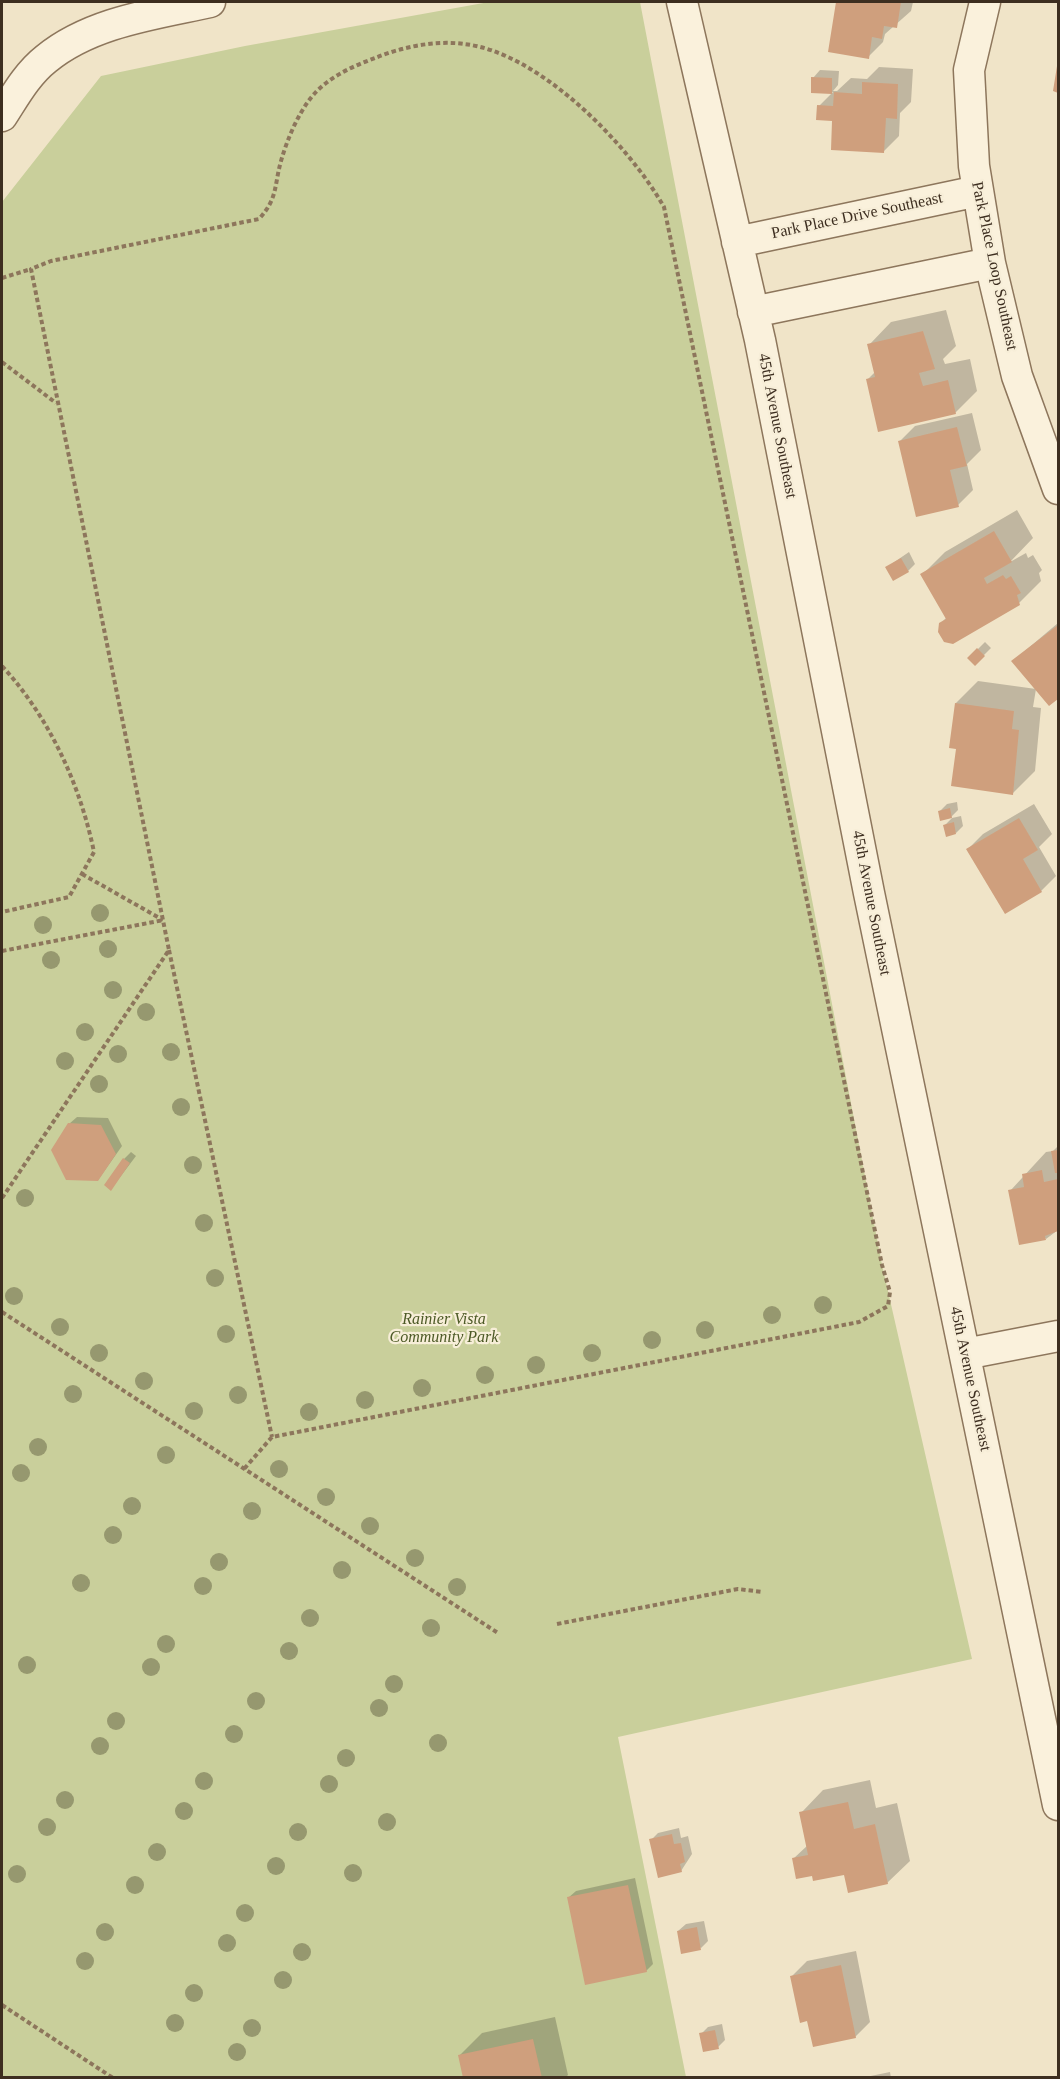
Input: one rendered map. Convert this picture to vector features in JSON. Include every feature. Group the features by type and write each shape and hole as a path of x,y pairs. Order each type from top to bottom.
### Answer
{"street":[{"path":"2,116 25,81 47,58 86,36 124,21 210,2"},
{"name":"45th Avenue Southeast","path":"682,2 753,312 869,893 1059,1805"},
{"name":"Park Place Loop Southeast","path":"985,2 969,70 974,166 990,263 1017,376 1059,489"},
{"name":"Park Place Drive Southeast","path":"737,242 978,191"},
{"path":"753,312 990,263"},
{"path":"965,1354 1059,1336"}],"path":[{"path":"2,278 51,261 259,219 272,205 282,159 295,125 310,98 327,81 354,66 392,51 428,44 465,44 512,58 551,84 616,140 647,177 664,207 675,252 880,1254 891,1292 888,1306 859,1322 272,1437 244,1469"},
{"path":"31,269 169,950 272,1437"},
{"path":"2,362 57,404"},
{"path":"2,666 42,718 84,808 94,852 69,897 2,912"},
{"path":"82,874 164,920"},
{"path":"2,951 164,920"},
{"path":"2,1198 169,950"},
{"path":"2,1312 498,1633"},
{"path":"557,1624 738,1589 763,1592"},
{"path":"2,2005 113,2078"}],"green space":[{"name":"Rainier Vista Community Park","path":"489,2 640,2 882,1265 972,1659 618,1737 686,2077 2,2077 2,202 101,76 245,46"}],"building":[{"path":"836,2 901,2 897,28 884,26 882,39 872,37 869,59 828,52"},
{"path":"1058,66 1058,93 1053,91"},
{"path":"811,77 832,78 832,94 811,93"},
{"path":"862,82 898,84 897,119 886,118 884,153 831,150 832,121 816,120 817,105 833,106 834,92 862,94"},
{"path":"923,331 935,369 919,373 923,386 948,380 956,414 878,432 866,379 875,377 867,344"},
{"path":"957,427 967,466 950,470 959,507 916,517 898,441"},
{"path":"994,531 1012,562 984,578 987,584 1003,575 1006,579 1011,576 1021,593 1017,595 1020,605 953,644 944,642 938,632 939,623 946,619 920,574"},
{"path":"901,558 909,572 893,581 885,567"},
{"path":"1058,625 1058,699 1049,706 1011,661"},
{"path":"977,648 985,656 975,666 967,658"},
{"path":"955,703 1014,711 1012,729 1019,730 1013,795 951,786 956,749 949,748"},
{"path":"950,808 952,818 940,821 938,811"},
{"path":"1019,818 1038,850 1023,859 1042,892 1005,914 966,849"},
{"path":"954,822 956,834 946,837 943,825"},
{"path":"68,1123 101,1125 116,1154 98,1181 66,1180 51,1150"},
{"path":"1058,1150 1058,1173 1055,1173 1051,1151"},
{"path":"123,1158 130,1163 111,1191 104,1185"},
{"path":"1042,1170 1044,1182 1058,1179 1058,1231 1045,1236 1046,1240 1019,1245 1008,1190 1024,1187 1022,1174"},
{"path":"848,1802 854,1829 875,1824 888,1884 848,1893 844,1875 813,1881 812,1876 796,1879 792,1858 808,1855 799,1812"},
{"path":"672,1834 674,1844 681,1843 685,1862 680,1864 682,1872 658,1878 649,1839"},
{"path":"628,1885 647,1972 585,1985 567,1897"},
{"path":"697,1927 701,1950 681,1954 677,1931"},
{"path":"841,1965 856,2038 813,2047 807,2021 800,2023 790,1976"},
{"path":"715,2030 719,2049 703,2052 699,2033"},
{"path":"533,2039 542,2078 463,2078 458,2055"}]}
